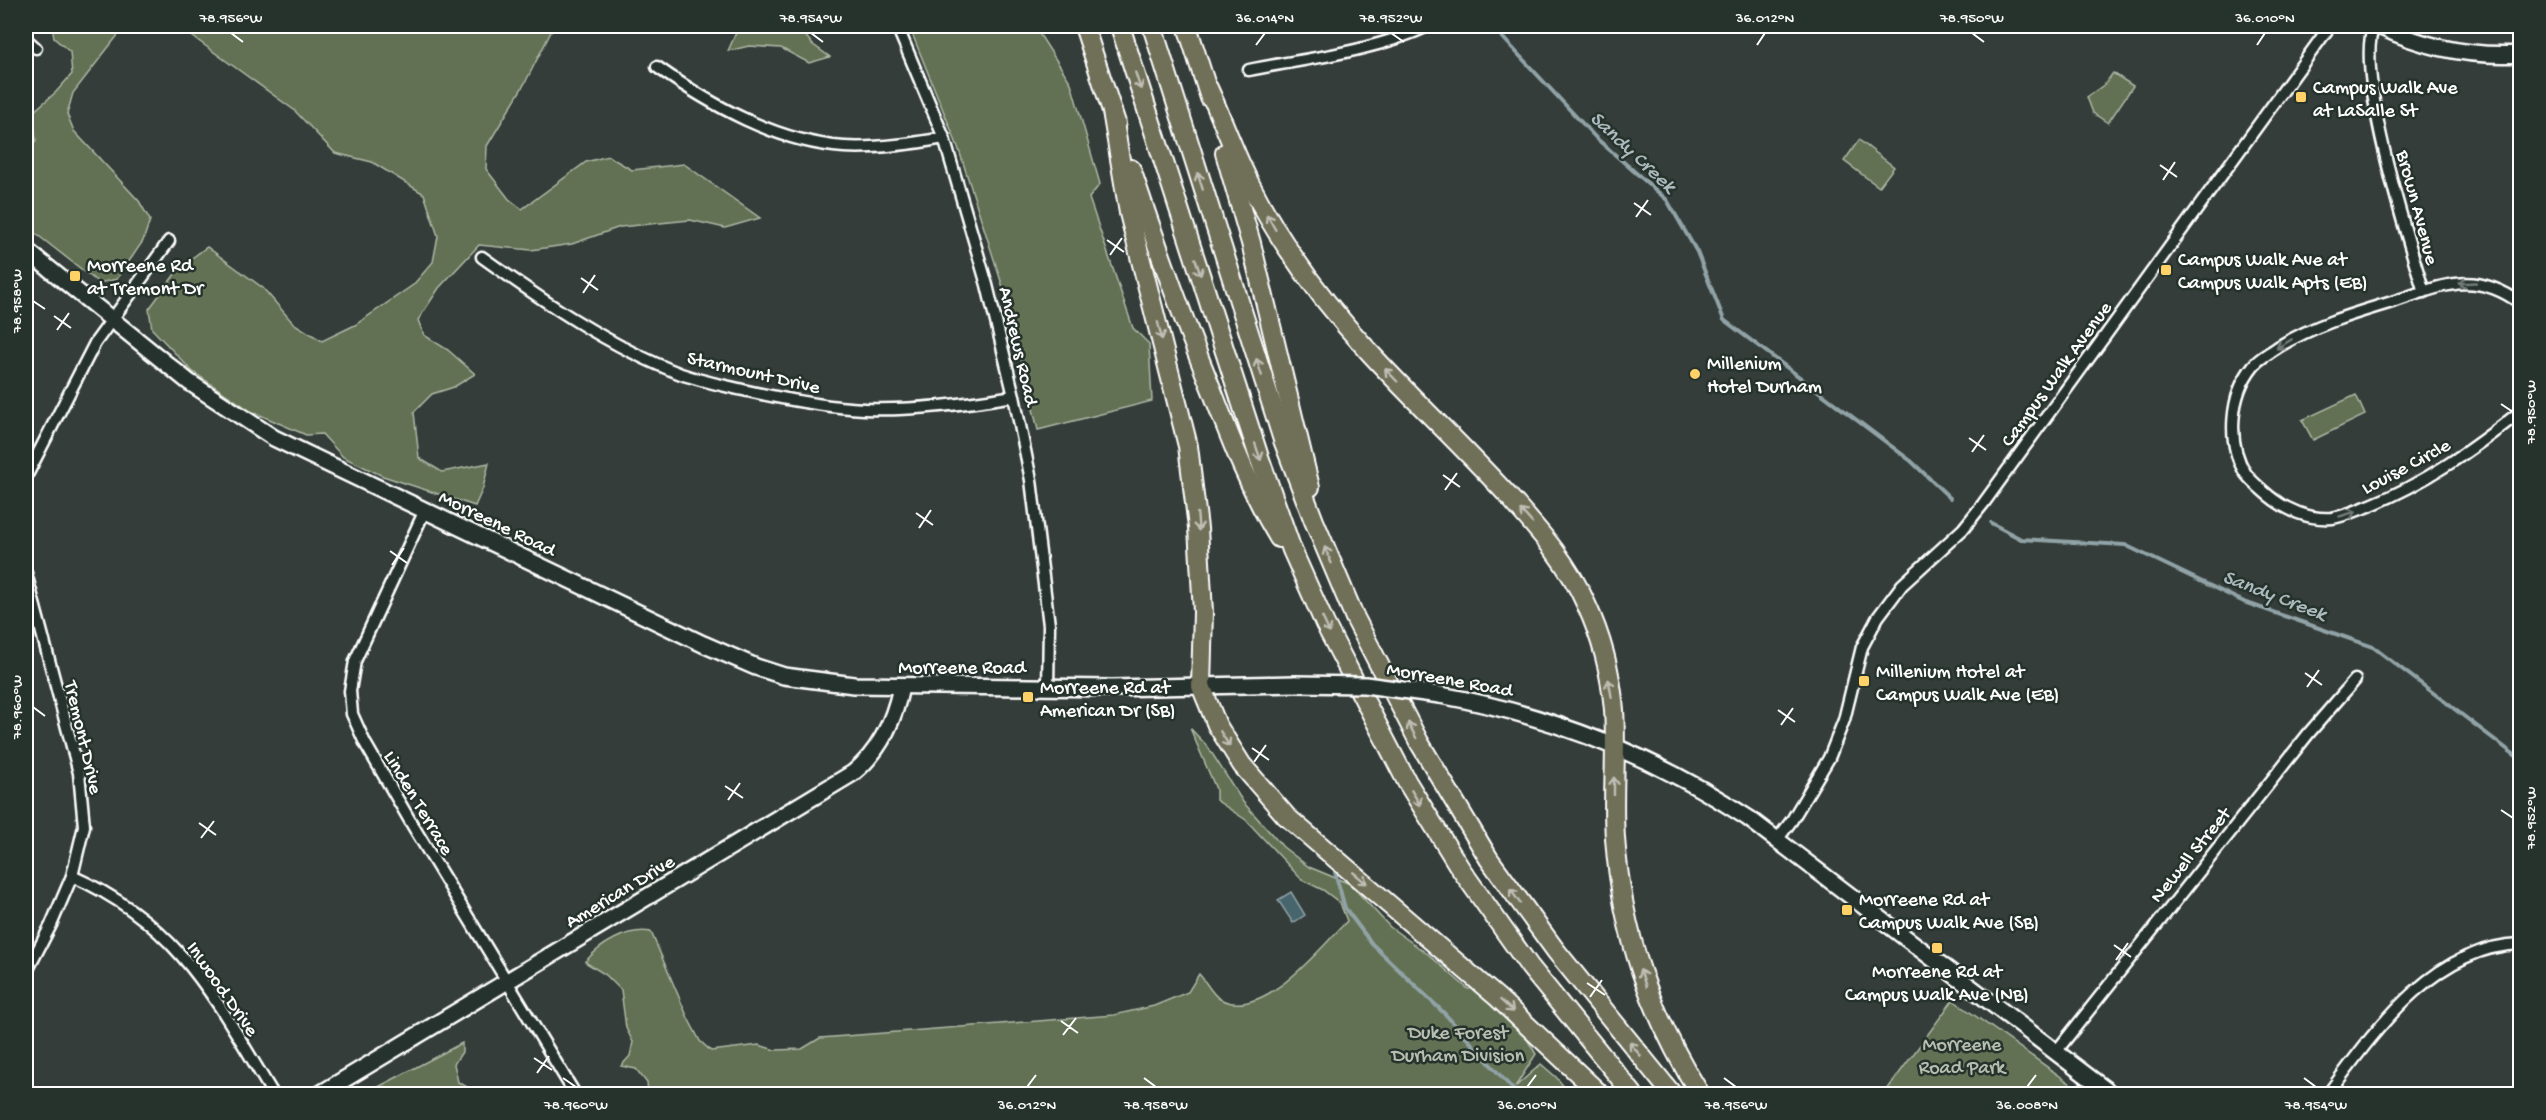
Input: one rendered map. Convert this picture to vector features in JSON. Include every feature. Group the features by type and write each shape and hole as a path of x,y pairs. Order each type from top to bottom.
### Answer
{"highway":[{"path":"1084,26 1166,270 1241,464 1256,499 1302,572"},
{"path":"1120,26 1255,444 1302,572 1378,730 1455,860 1530,967 1633,1095"},
{"path":"1152,26 1264,384 1314,521 1375,660 1439,778 1489,859 1556,951 1672,1095"},
{"path":"1187,26 1208,88 1261,205 1282,241 1309,280 1369,352 1488,474 1560,555 1586,603 1600,640 1614,709 1615,837 1627,923 1645,985 1653,1004 1700,1095"},
{"path":"1208,88 1216,127 1251,243 1296,432 1308,472 1314,521"},
{"path":"1112,111 1129,213 1188,447 1198,528 1203,612 1201,686 1225,740 1242,765 1286,816 1498,998 1600,1095"}],"street":[{"name":"Andrews Road","path":"897,26 944,138 987,285 1014,396 1031,480 1049,625 1048,688"},
{"path":"1249,70 1355,50 1428,26"},
{"name":"Campus Walk Avenue","path":"1777,840 1802,805 1829,758 1844,720 1862,647 1878,617 1902,585 1963,530 1983,504 2330,26"},
{"name":"Brown Avenue","path":"2374,26 2368,43 2375,102 2386,157 2424,292"},
{"path":"2379,26 2443,48 2481,54 2520,54"},
{"path":"26,39 36,48"},
{"path":"657,67 707,100 756,124 804,139 846,147 882,147 944,138"},
{"path":"26,477 95,343 110,319 169,241"},
{"name":"Morreene Road","path":"26,250 189,382 258,428 294,448 703,644 756,667 810,681 901,687 1365,685 1440,695 1507,709 1614,746 1711,794 1777,840 2111,1095"},
{"name":"Starmount Drive","path":"482,257 535,294 616,342 663,366 702,381 786,400 865,409 927,406 1014,396"},
{"name":"Louise Circle","path":"2520,303 2506,293 2480,283 2468,282 2424,292 2315,327 2260,359 2253,367 2239,394 2233,419 2236,452 2246,474 2286,509 2320,517 2343,516 2405,490 2465,453 2520,411"},
{"name":"Linden Terrace","path":"425,510 355,661 351,677 350,703 364,743 575,1095"},
{"name":"Tremont Drive","path":"26,573 79,773 84,826 72,876 51,925 26,973"},
{"name":"Newell Street","path":"2055,1053 2294,751 2355,680"},
{"name":"American Drive","path":"320,1095 853,773 871,757 881,742 897,706 901,687"},
{"name":"Inwood Drive","path":"72,876 105,893 146,919 180,952 216,1001 273,1095"},
{"path":"2328,1095 2374,1033 2427,980 2483,950 2496,946 2520,944"},
{"path":"26,1089 31,1095"}],"green space":[{"path":"52,26 125,26 73,93 67,114 74,131 139,201 150,220 143,241 117,279 99,283 26,226 26,154 36,141 33,112 72,74 70,52 54,38"},
{"path":"178,26 554,26 525,83 487,146 486,169 509,199 522,209 586,162 608,156 632,170 684,164 760,218 725,228 690,220 620,227 572,244 531,250 479,245 439,288 418,320 424,335 448,350 475,374 454,387 432,394 414,412 419,458 442,472 489,463 483,488 475,506 383,476 343,457 322,434 306,435 251,411 192,371 152,329 149,309 181,266 207,247 263,288 293,323 322,341 355,325 413,285 433,262 438,236 424,194 372,162 335,153 294,110"},
{"path":"739,26 798,26 812,44 830,57 809,63 781,48 749,46 728,51"},
{"path":"909,26 1039,26 1040,35 1071,83 1100,184 1089,198 1133,328 1149,344 1152,401 1038,430 1007,300 958,147"},
{"path":"2113,73 2133,86 2108,123 2093,113 2087,97 2105,84"},
{"path":"1859,140 1894,167 1879,187 1844,161"},
{"path":"2356,395 2365,415 2313,440 2302,420"},
{"name":"Duke Forest Durham Division","path":"1190,728 1208,747 1243,802 1283,847 1309,867 1350,884 1390,927 1429,955 1468,989 1477,988 1519,1026 1536,1054 1515,1087 1541,1064 1570,1094 648,1094 647,1083 636,1069 621,1066 630,1056 633,1042 626,1028 621,990 606,975 585,962 606,944 633,932 651,932 688,1018 700,1041 711,1051 759,1045 775,1050 802,1049 820,1038 1114,1015 1154,1006 1188,992 1199,974 1217,997 1237,1003 1254,1000 1272,991 1307,963 1347,921 1340,903 1323,890 1302,880 1246,820 1216,800 1216,789"},
{"name":"Morreene Road Park","path":"1953,1000 2085,1094 1884,1094"},
{"path":"462,1043 462,1052 454,1064 458,1082 469,1088 471,1094 365,1094"}],"water":[{"path":"1291,892 1305,915 1293,923 1278,900"}],"waterway":[{"name":"Sandy Creek","path":"1492,26 1596,138 1667,200 1697,252 1724,320 1911,461 1950,498"},
{"name":"Sandy Creek","path":"1991,523 2021,539 2125,545 2244,602 2373,647 2520,759"},
{"path":"1335,872 1345,908 1372,944 1445,1014 1517,1094"}],"place":[{"name":"Campus Walk Ave at LaSalle St","path":"2301,97"},
{"name":"Campus Walk Ave at Campus Walk Apts (EB)","path":"2166,270"},
{"name":"Morreene Rd at Tremont Dr","path":"75,276"},
{"name":"Millenium Hotel Durham","path":"1695,374"},
{"name":"Millenium Hotel at Campus Walk Ave (EB)","path":"1864,681"},
{"name":"Morreene Rd at American Dr (SB)","path":"1028,697"},
{"name":"Morreene Rd at Campus Walk Ave (SB)","path":"1847,910"},
{"name":"Morreene Rd at Campus Walk Ave (NB)","path":"1937,948"}]}
